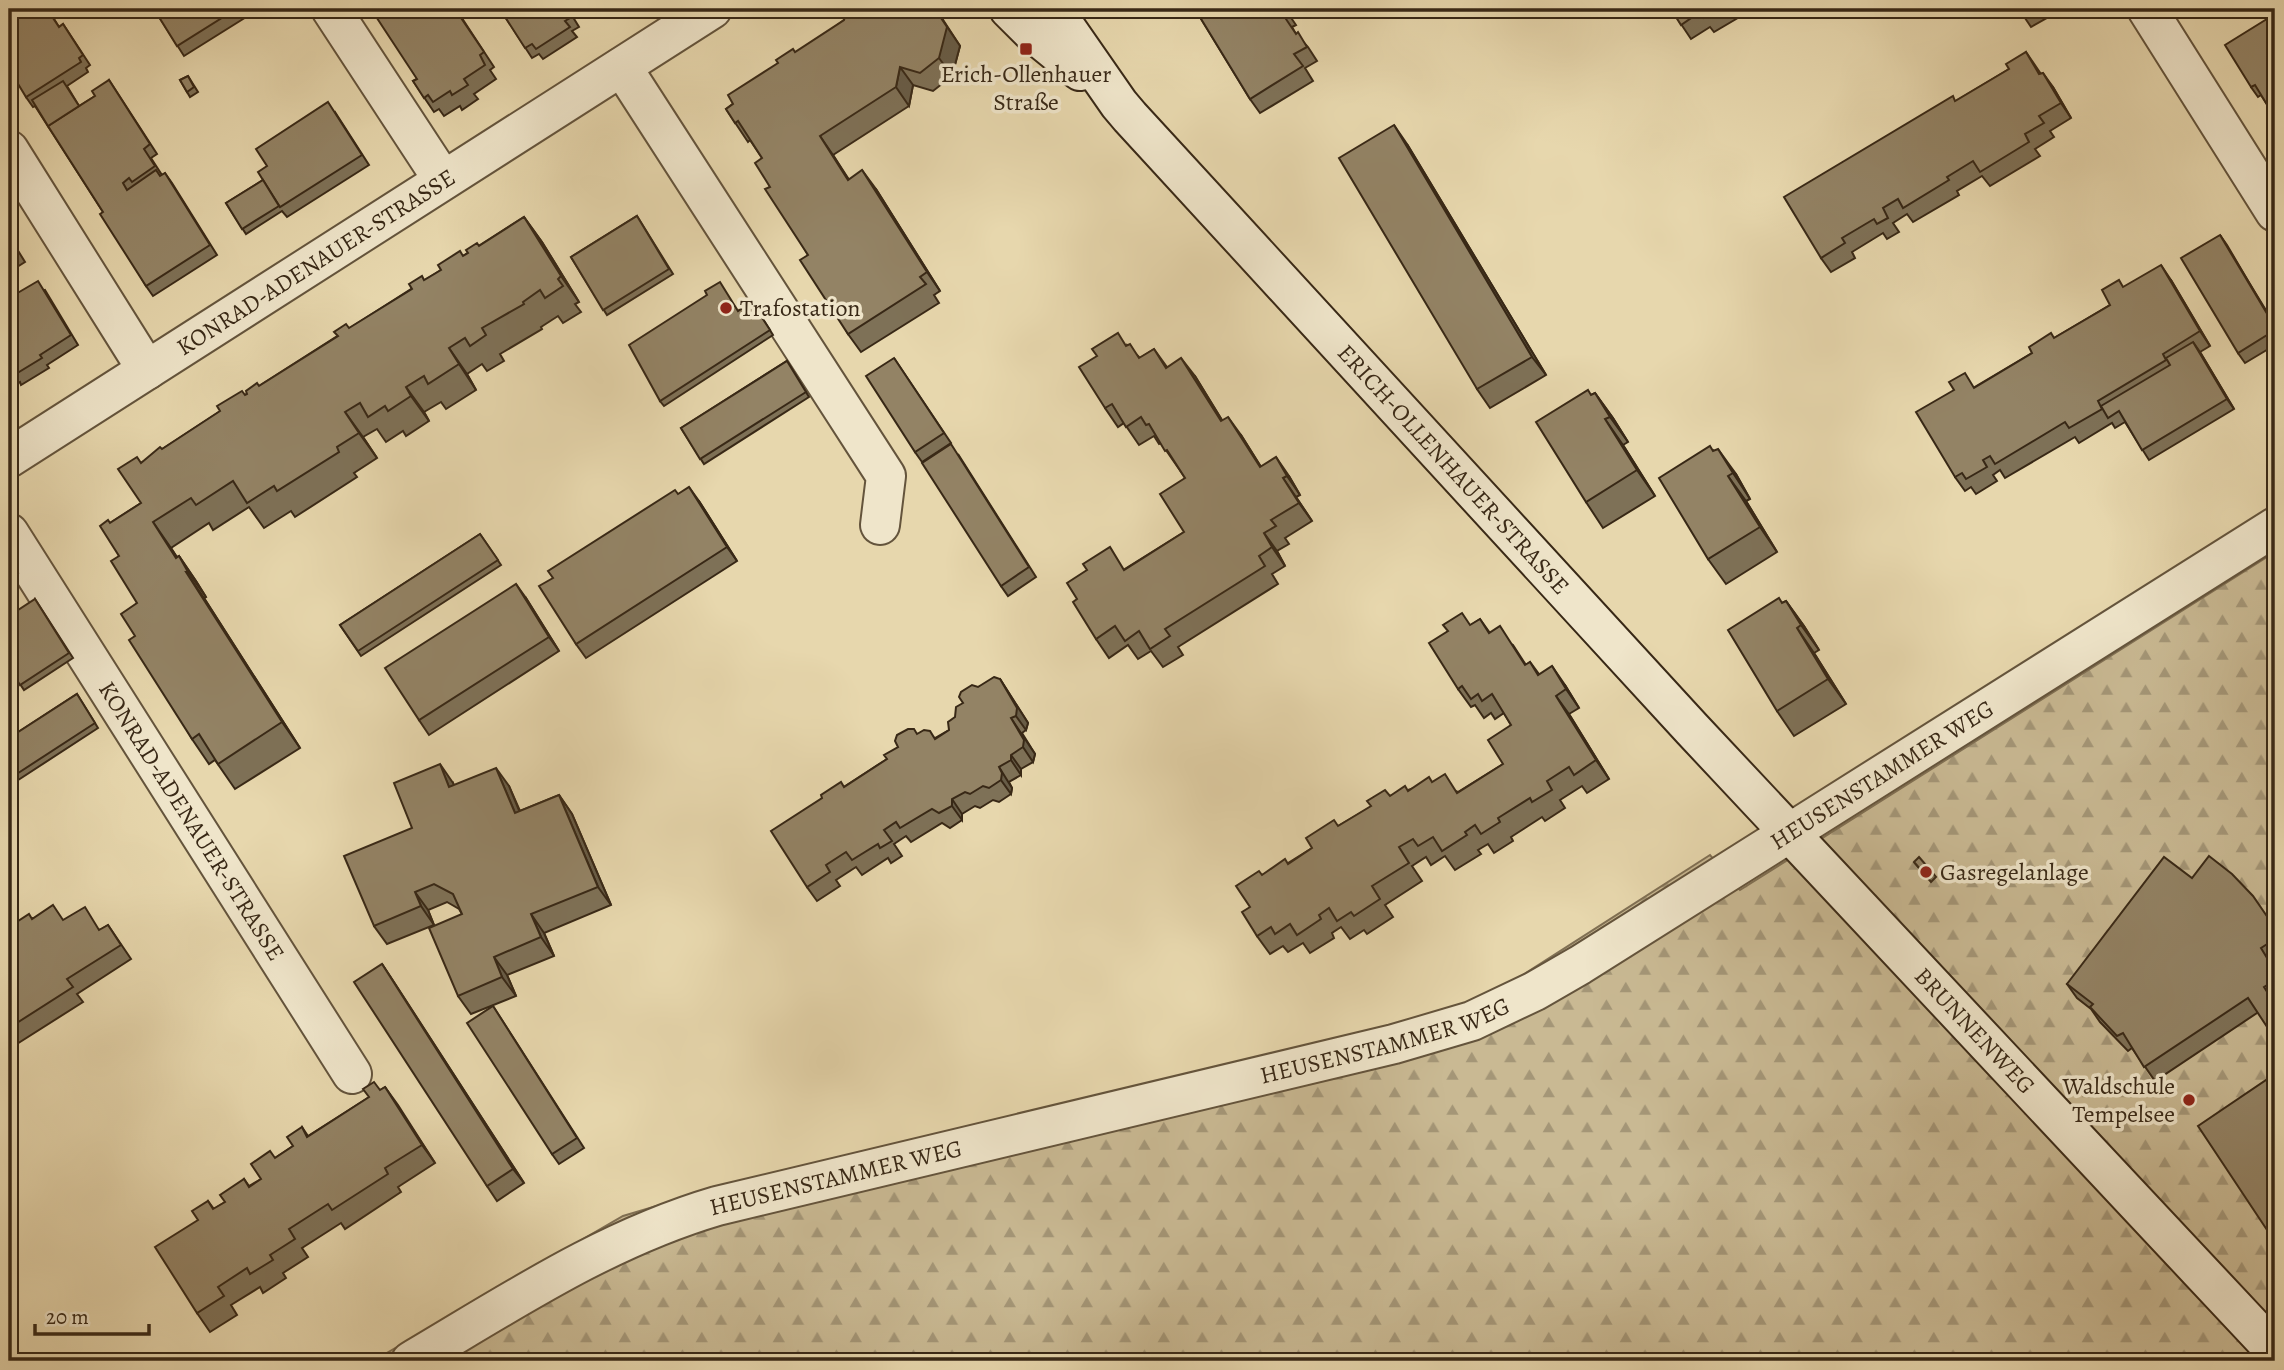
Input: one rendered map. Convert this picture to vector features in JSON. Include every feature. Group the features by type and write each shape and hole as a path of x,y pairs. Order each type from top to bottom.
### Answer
{"street":[{"path":"331,9 443,180"},
{"name":"KONRAD-ADENAUER-STRASSE","path":"9,458 712,9"},
{"name":"ERICH-OLLENHAUER-STRASSE","path":"1009,9 1032,32 1119,104"},
{"name":"ERICH-OLLENHAUER-STRASSE","path":"1053,9 1119,104 1789,833"},
{"path":"2147,9 2269,190"},
{"path":"622,67 886,476 880,525"},
{"path":"9,150 147,370"},
{"name":"HEUSENSTAMMER WEG","path":"411,1361 580,1262 626,1238 681,1216 1394,1044 1472,1021 1535,991 1580,965 2275,527"},
{"name":"KONRAD-ADENAUER-STRASSE","path":"9,533 352,1073"},
{"name":"BRUNNENWEG","path":"1789,833 2275,1351"}],"green space":[{"path":"2275,552 2275,1361 373,1361 623,1216 707,1191 1425,1018 1477,1000 1515,980 1710,855 1740,890"}],"building":[{"path":"9,9 47,9 59,27 63,24 83,55 79,58 81,62 26,97 9,69"},
{"path":"154,9 236,9 177,46"},
{"path":"371,9 455,9 484,52 480,55 485,65 464,79 468,85 452,95 450,91 433,102 428,95 424,98 413,81 417,79"},
{"path":"500,9 567,9 572,17 565,21 570,27 536,49 532,44 525,48"},
{"path":"847,9 935,9 947,27 939,58 920,73 900,67 896,87 820,136 848,180 862,170 927,272 920,277 926,284 848,334 800,260 808,255 765,189 770,187 755,163 762,158 738,121 735,123 726,109 733,104 728,95 778,63 776,60 793,49 795,52 844,20"},
{"path":"1195,9 1285,9 1282,13 1307,47 1294,54 1303,66 1250,99"},
{"path":"1671,9 1719,9 1704,18 1700,12 1681,25"},
{"path":"2019,9 2039,9 2024,17"},
{"path":"2275,14 2275,108 2271,111 2255,85 2251,87 2225,45"},
{"path":"2026,52 2039,74 2043,73 2061,103 2039,116 2044,123 2025,134 2029,142 1980,172 1973,161 1947,177 1949,180 1903,208 1898,199 1883,208 1888,218 1877,224 1874,219 1842,238 1845,243 1821,258 1784,197 1953,96 1955,101 2009,69 2006,64"},
{"path":"188,76 194,87 187,92 180,80"},
{"path":"109,80 150,144 144,149 155,166 132,182 129,178 123,183 127,190 156,170 160,176 165,173 210,245 146,286 48,126 95,96 92,91"},
{"path":"63,81 79,106 48,126 32,100"},
{"path":"328,102 362,155 280,207 258,172 267,166 256,149"},
{"path":"1394,125 1532,357 1477,389 1339,158"},
{"path":"263,180 279,206 242,229 226,203"},
{"path":"637,216 669,269 603,310 571,257"},
{"path":"524,217 561,276 558,279 563,286 545,298 540,290 523,302 524,304 482,328 486,335 470,346 465,338 449,348 459,364 428,384 424,376 406,387 411,396 388,411 385,406 368,417 360,403 345,412 359,433 337,447 339,452 277,491 274,486 247,503 233,481 196,505 191,498 153,522 176,558 179,556 186,572 282,722 218,764 199,734 192,739 129,640 135,636 121,614 137,603 111,561 119,556 100,526 108,520 110,523 141,503 118,469 137,457 141,463 160,447 162,449 220,411 217,406 242,391 247,394 246,391 257,383 259,386 338,336 334,332 346,324 349,328 412,289 409,284 422,276 424,280 441,270 438,265 460,251 463,256 468,253 466,250 477,243 479,246"},
{"path":"2220,235 2275,327 2275,330 2238,353 2181,258"},
{"path":"9,237 18,252 9,258"},
{"path":"2161,265 2200,331 2163,354 2166,360 2098,401 2102,409 2069,428 2065,422 1995,464 1990,456 1983,460 1987,467 1966,479 1962,473 1955,477 1916,412 1954,390 1949,382 1965,373 1974,388 2032,353 2029,347 2051,333 2054,338 2110,305 2102,290 2119,280 2123,287"},
{"path":"38,281 71,335 40,355 42,358 14,375 13,372 9,375 9,298"},
{"path":"720,282 738,311 752,302 770,330 660,401 629,345 707,295 705,291"},
{"path":"1118,333 1126,346 1130,344 1139,358 1154,349 1166,368 1181,358 1221,421 1228,417 1260,467 1276,457 1287,476 1283,478 1299,503 1271,520 1276,526 1264,533 1272,547 1259,556 1265,566 1165,629 1170,636 1150,649 1139,631 1125,641 1115,626 1096,639 1073,602 1077,599 1067,583 1087,570 1083,564 1110,547 1124,570 1184,532 1160,494 1185,478 1149,424 1146,425 1141,417 1126,427 1112,404 1105,408 1079,367 1097,356 1092,349"},
{"path":"2193,342 2227,399 2142,450 2119,411 2108,418 2101,406 2170,365 2166,358"},
{"path":"894,358 944,433 915,452 866,376"},
{"path":"787,361 806,392 700,459 681,428"},
{"path":"1588,390 1591,395 1595,393 1610,417 1605,419 1637,470 1586,502 1536,422"},
{"path":"951,444 1029,567 1001,586 922,463"},
{"path":"1710,446 1713,451 1718,449 1733,473 1728,476 1760,527 1708,559 1659,478"},
{"path":"689,487 727,547 576,644 539,586 553,578 548,571 675,490 678,494"},
{"path":"480,534 498,560 358,651 340,625"},
{"path":"9,559 15,568 9,572"},
{"path":"516,584 549,637 419,720 385,668"},
{"path":"1779,598 1782,603 1786,601 1801,625 1797,628 1828,679 1777,711 1728,630"},
{"path":"35,599 69,653 20,685 9,667 9,616"},
{"path":"1462,613 1470,625 1480,619 1489,633 1500,626 1525,665 1530,662 1538,675 1552,666 1566,689 1556,696 1596,760 1574,775 1569,767 1547,781 1552,790 1532,802 1530,798 1498,818 1500,822 1481,834 1475,825 1465,832 1467,835 1442,851 1433,837 1418,846 1413,839 1399,847 1409,863 1372,886 1380,899 1354,916 1351,912 1337,921 1329,908 1319,915 1321,919 1297,935 1290,924 1275,934 1271,927 1257,936 1242,912 1250,907 1236,886 1259,871 1262,875 1285,859 1288,864 1312,848 1306,838 1334,820 1338,826 1371,806 1367,801 1385,790 1390,796 1405,786 1408,791 1429,777 1432,782 1445,774 1457,793 1503,764 1488,740 1511,725 1492,694 1482,701 1478,694 1471,699 1462,686 1458,689 1429,643 1448,631 1443,625"},
{"path":"994,677 1000,679 1017,708 1016,716 1011,718 1024,740 1023,747 1011,755 1011,760 999,767 1001,780 989,788 983,786 970,794 965,792 952,799 952,806 939,813 932,809 900,828 896,822 884,830 892,841 880,848 878,844 852,860 846,852 826,865 830,872 807,887 771,831 822,798 821,795 841,782 844,787 887,759 884,755 898,747 895,741 897,735 908,729 914,729 917,734 924,730 930,731 935,739 949,730 948,722 955,717 956,707 963,703 959,697 961,692 972,685 978,687"},
{"path":"77,694 95,723 9,779 9,738"},
{"path":"440,764 449,787 496,768 515,813 559,795 598,887 531,914 541,937 494,957 502,977 458,996 429,928 462,914 453,894 434,884 415,892 421,906 374,926 344,856 412,828 394,783"},
{"path":"2209,856 2232,874 2253,896 2275,928 2275,939 2261,948 2275,971 2275,980 2264,987 2275,1004 2275,1039 2248,998 2144,1067 2123,1033 2117,1036 2090,1007 2093,1004 2067,984 2164,857 2192,878"},
{"name":"Gasregelanlage","path":"1919,857 1932,872 1927,877 1914,862"},
{"path":"53,905 63,920 85,907 99,930 108,925 121,945 67,979 73,987 9,1028 9,927 29,914 32,919"},
{"path":"382,964 513,1169 487,1186 354,982"},
{"path":"493,1006 577,1138 552,1154 467,1023"},
{"path":"2275,1074 2275,1242 2198,1126"},
{"path":"374,1082 380,1090 385,1087 422,1145 385,1168 388,1174 332,1210 328,1204 289,1229 295,1239 270,1255 273,1260 250,1274 247,1268 218,1287 224,1296 197,1313 155,1247 198,1220 192,1211 208,1201 213,1209 225,1202 220,1195 244,1179 249,1187 261,1179 251,1164 270,1151 275,1158 293,1146 287,1137 302,1127 307,1137 369,1097 363,1089"}],"place":[{"name":"Erich-Ollenhauer Straße","path":"1026,49"},
{"name":"Trafostation","path":"726,308"},
{"name":"Gasregelanlage","path":"1926,872"},
{"name":"Waldschule Tempelsee","path":"2189,1100"}]}
